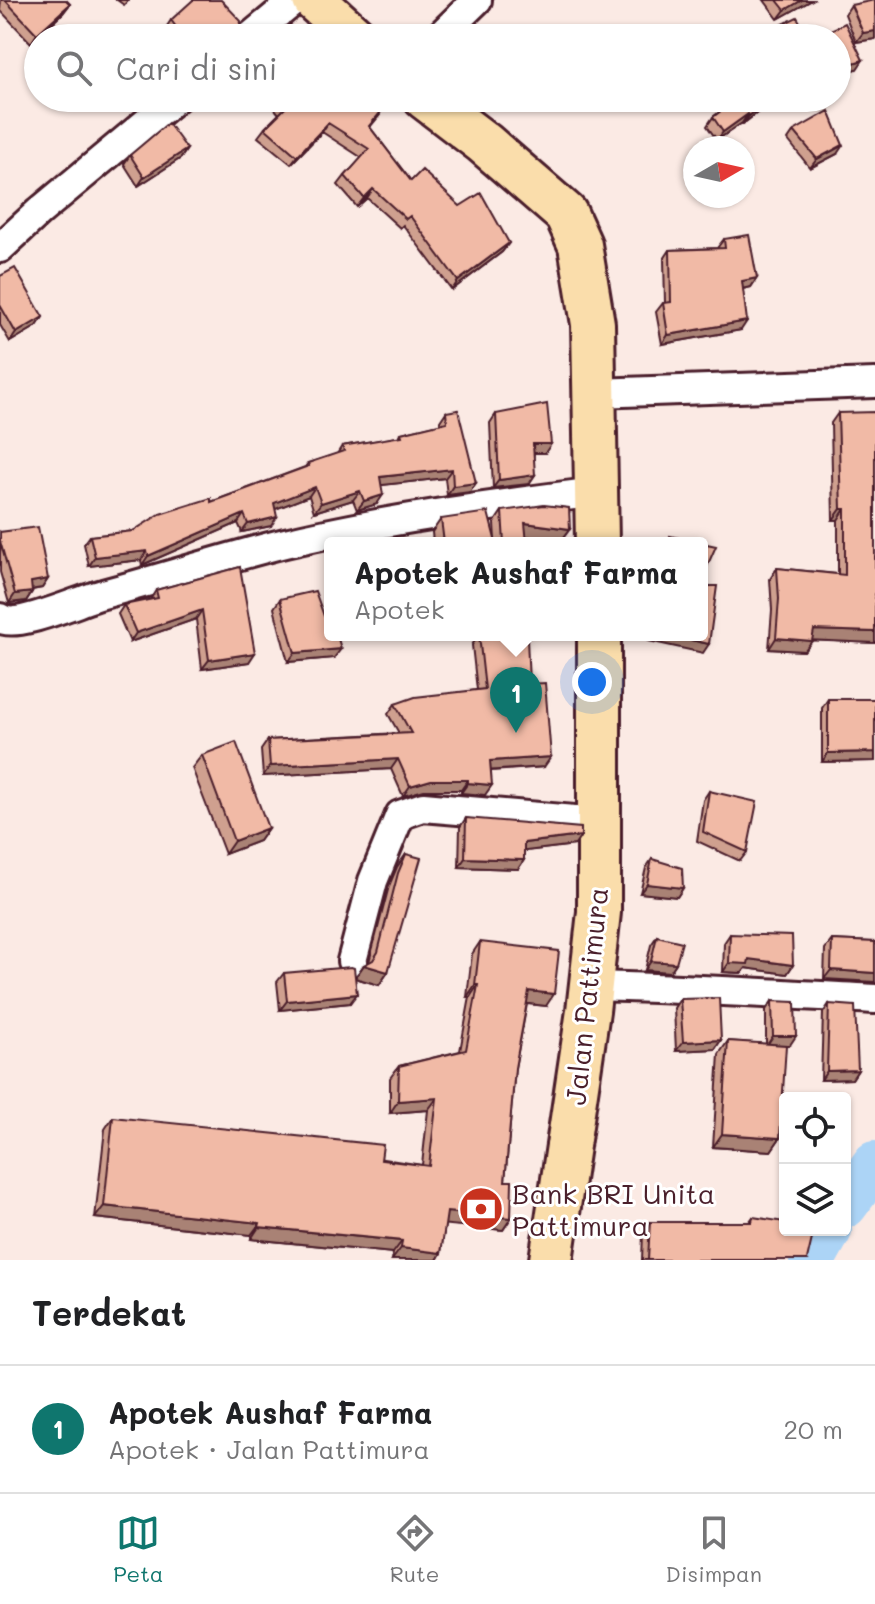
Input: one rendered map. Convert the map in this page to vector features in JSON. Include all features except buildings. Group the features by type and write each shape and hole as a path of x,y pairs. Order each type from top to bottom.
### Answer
{"highway":[{"path":"314,0 341,24"},
{"path":"443,112 566,214 580,245 593,324 597,537"},
{"name":"Jalan Pattimura","path":"551,1260 599,912 599,641"}],"street":[{"path":"266,24 295,0"},
{"path":"452,24 477,0"},
{"path":"0,248 159,112"},
{"path":"595,393 875,383"},
{"path":"0,618 8,622 28,619 87,598 284,543 407,518 597,492"},
{"path":"352,961 373,881 400,815 423,807 598,822"},
{"path":"591,986 697,988 769,995 875,999"}],"waterway":[{"path":"851,1197 875,1164"},
{"path":"812,1260 826,1236"}],"place":[{"name":"Apotek Aushaf Farma","path":"516,733"},
{"name":"Bank BRI Unita Pattimura","path":"481,1209"}]}
